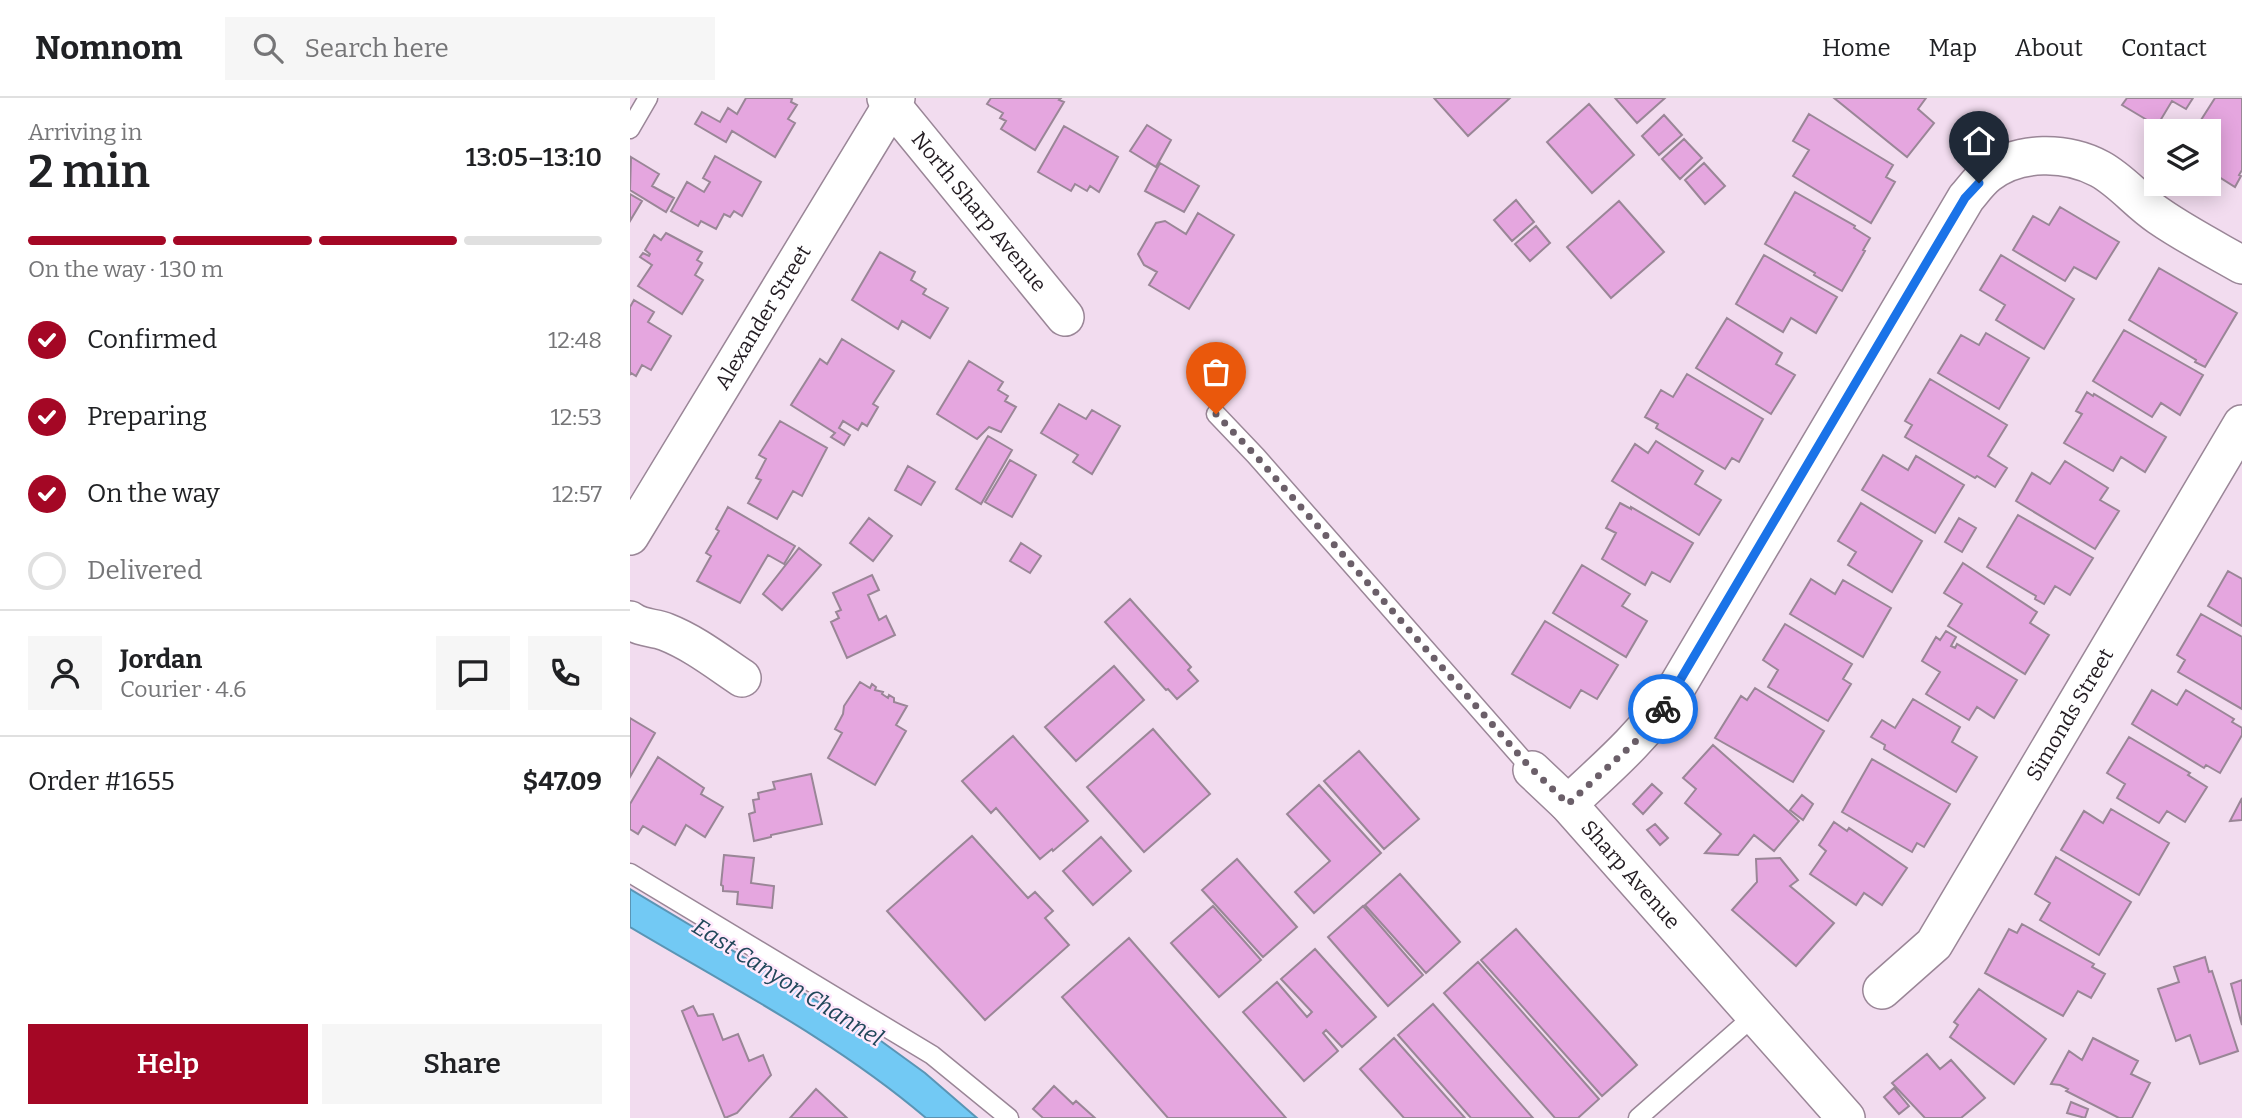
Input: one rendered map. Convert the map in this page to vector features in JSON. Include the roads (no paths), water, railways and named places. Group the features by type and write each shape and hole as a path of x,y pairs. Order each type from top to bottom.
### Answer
{"street":[{"name":"North Sharp Avenue","path":"891,100 1065,317"},
{"name":"Alexander Street","path":"630,537 891,100"},
{"path":"1568,804 1635,742 1675,690 1965,198 1988,174 2017,160 2055,156 2071,158 2094,167 2158,215 2242,265"},
{"name":"Simonds Street","path":"1882,990 1934,944 2242,424"},
{"path":"630,620 647,629 664,631 691,644 742,678"},
{"name":"Sharp Avenue","path":"1532,770 1568,804 1846,1118"}],"lane":[{"path":"630,129 648,98"},
{"name":"Sharp Avenue","path":"1216,414 1532,770"},
{"path":"630,873 932,1055 1009,1118"},
{"path":"1638,1118 1755,1015"}],"water":[{"path":"630,889 870,1033 925,1073 977,1118 926,1118 892,1090 820,1040 630,927"}],"water label":[{"name":"East Canyon Channel","path":"788,982"}]}
